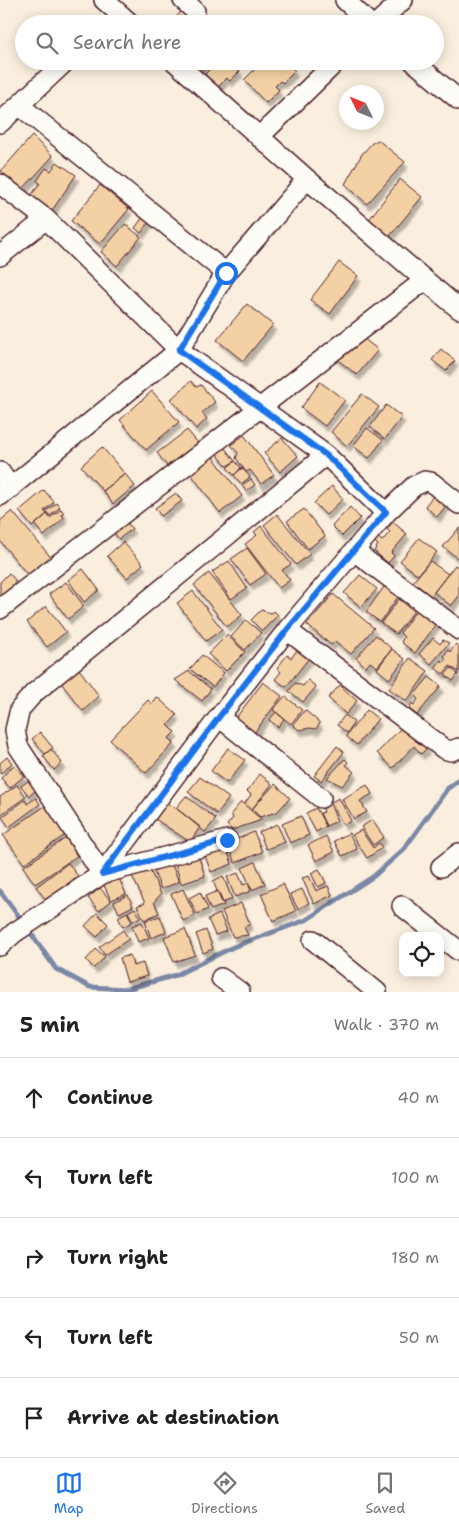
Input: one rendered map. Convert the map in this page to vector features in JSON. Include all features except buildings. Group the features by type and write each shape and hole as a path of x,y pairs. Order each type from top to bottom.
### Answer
{"street":[{"path":"104,0 115,15"},
{"path":"344,0 360,15"},
{"path":"386,15 403,0"},
{"path":"0,123 57,70"},
{"path":"184,70 307,179 459,309"},
{"path":"259,137 328,70"},
{"path":"424,70 458,98"},
{"path":"19,106 226,273"},
{"path":"0,472 5,492 179,350 226,273 307,179"},
{"path":"0,184 46,219 179,350 326,455 386,512"},
{"path":"0,256 46,219"},
{"path":"0,609 424,280"},
{"path":"102,874 18,746 15,730 20,709 34,692 326,455"},
{"path":"102,874 219,717 287,630 386,512 414,486 425,481 431,482 459,504"},
{"path":"354,551 459,630"},
{"path":"287,630 444,749 451,751 459,748"},
{"path":"219,717 321,798"},
{"path":"0,946 40,914 102,874 227,840"},
{"path":"442,867 459,853"},
{"path":"402,906 459,950"},
{"path":"313,940 377,992"},
{"path":"221,978 240,992"}],"waterway":[{"path":"28,929 56,969 90,987 127,989 176,975 233,947 306,920 374,876 404,849 447,789 459,780"},
{"path":"0,891 23,922"}],"route":[{"path":"226,273 179,350 326,455 386,512 287,630 219,717 102,874 227,840"}]}
